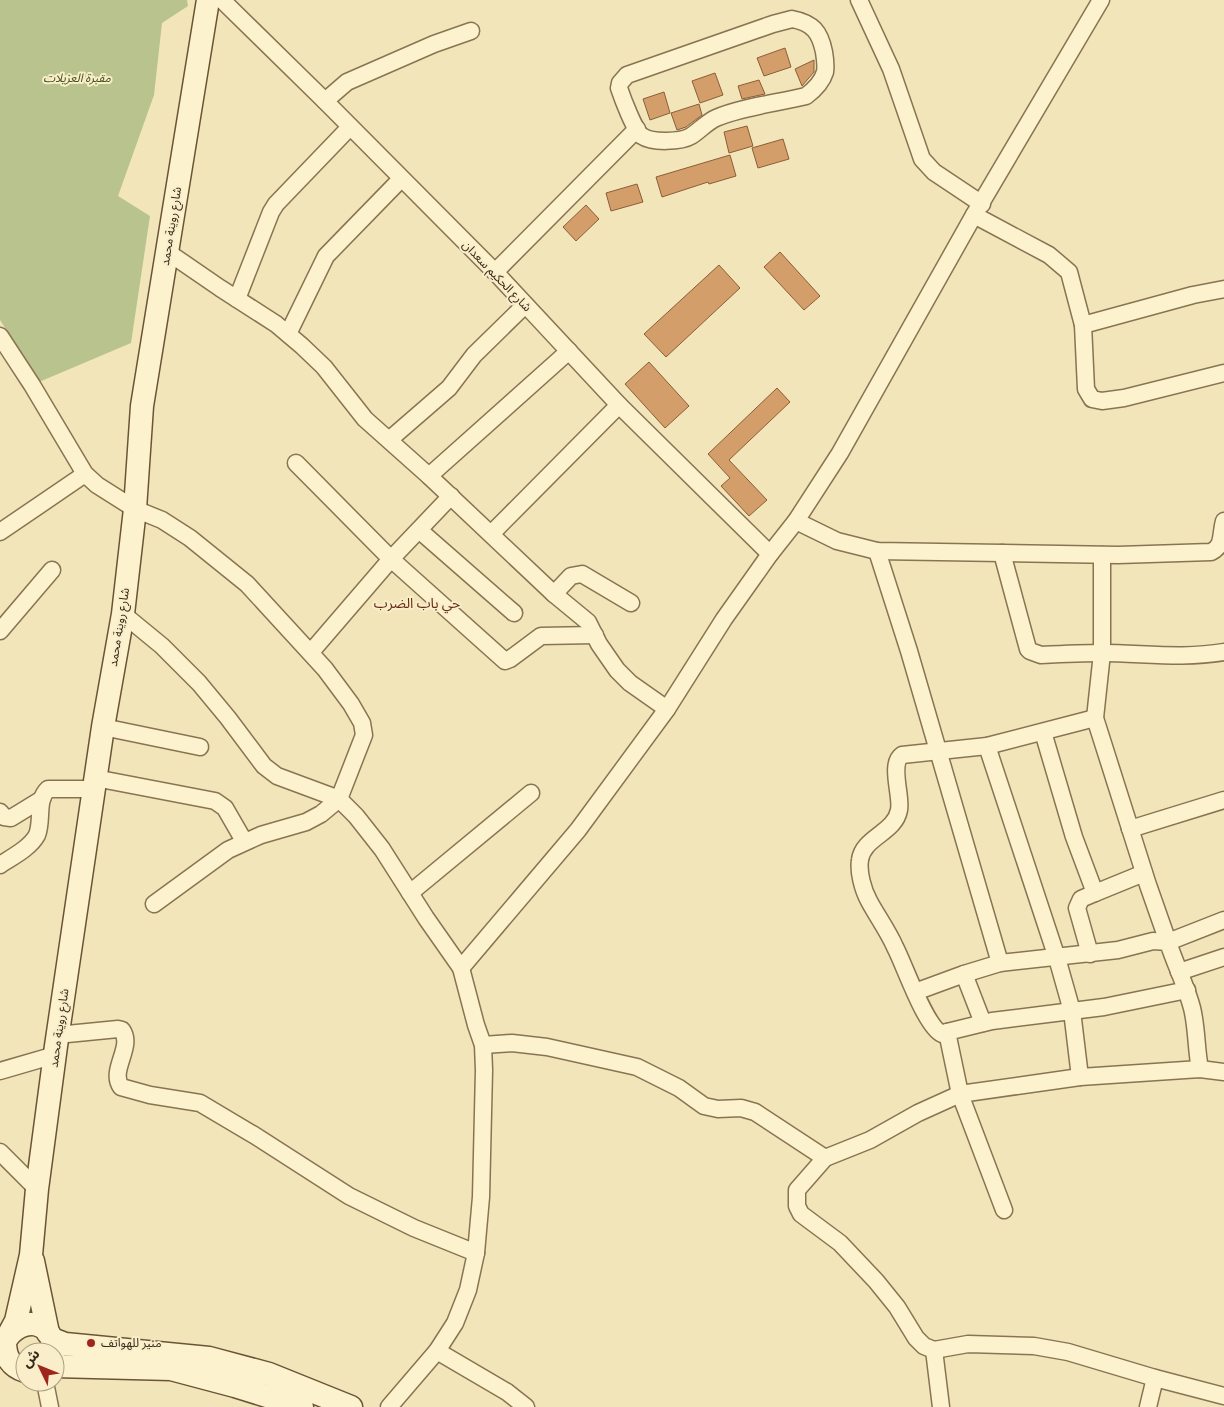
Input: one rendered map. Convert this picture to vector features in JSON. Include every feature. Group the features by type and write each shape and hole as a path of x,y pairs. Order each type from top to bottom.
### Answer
{"main road":[{"name":"شارع روينة محمد","path":"31,1255 37,1189 56,1045 94,784 123,614 135,509 142,406 208,0"},
{"path":"14,1371 7,1357 5,1340 16,1321 31,1255"},
{"path":"31,1255 51,1341"},
{"path":"5,1340 14,1329 28,1324 42,1327 51,1341 65,1344 209,1358 269,1374 351,1407"},
{"path":"65,1366 171,1369 235,1386 302,1407"}],"street":[{"name":"شارع الحكيم سعدان","path":"222,0 495,272 619,405 770,554"},
{"path":"859,0 891,69 922,159 934,172 978,209 1049,255 1069,272 1082,325 1086,389 1092,399 1102,401 1124,398 1224,373"},
{"path":"461,968 578,830 668,709 724,619 796,521 840,453 978,209 1101,0"},
{"path":"792,19 801,21 816,31 824,51 825,71 814,90 806,96 715,118 690,136 675,141 666,142 642,136 637,129 619,88 620,83 627,75 792,19"},
{"path":"325,101 347,82 434,44 472,31"},
{"path":"237,299 271,212 276,204 350,127"},
{"path":"495,272 637,129"},
{"path":"288,334 326,256 401,179"},
{"path":"166,251 288,334 324,367 365,418 430,476 554,594 588,622 605,654 630,683 668,709"},
{"path":"1082,325 1193,295 1224,289"},
{"path":"389,440 449,388 474,355 525,305"},
{"path":"0,336 32,384 85,474 135,509 162,520 190,538 247,584 311,652 351,704 362,723 364,735 340,799 321,814 306,822 244,842 228,850 154,904"},
{"path":"430,476 569,351"},
{"path":"492,534 619,405"},
{"path":"296,463 391,559 505,661 541,636 595,635"},
{"path":"0,532 85,474"},
{"path":"311,652 391,559 451,496"},
{"path":"796,521 837,541 877,551 1102,555 1211,552 1221,547 1224,521"},
{"path":"419,530 514,613"},
{"path":"877,551 909,652 1000,963"},
{"path":"1002,553 1030,651 1040,655 1102,653 1175,655 1224,652"},
{"path":"1102,555 1102,653 1095,718 1144,873 1187,990 1196,1026 1197,1054 1200,1069"},
{"path":"0,631 52,570"},
{"path":"554,594 571,576 582,574 631,603"},
{"path":"123,614 162,646 199,683 264,766 277,776 340,799 382,849 461,968 483,1045 480,1196 476,1253 468,1290 455,1323 437,1351 389,1407"},
{"path":"1095,718 987,746 902,755 897,759 899,811 894,821 866,847 859,861 868,900 896,948 927,1016 938,1032 942,1034 983,1024 1104,1007 1187,990"},
{"path":"103,727 200,747"},
{"path":"1043,732 1074,837 1095,893"},
{"path":"987,746 1057,958 1072,1011 1080,1077"},
{"path":"0,865 32,842 36,836 44,792 51,788 94,784 215,801 224,808 244,842"},
{"path":"410,893 531,793"},
{"path":"0,812 4,817 11,818 42,799"},
{"path":"1130,829 1224,800"},
{"path":"1090,954 1077,908 1081,899 1144,873"},
{"path":"915,992 1000,963 1090,954 1118,950 1154,941 1168,942 1224,920"},
{"path":"1179,972 1224,957"},
{"path":"964,974 983,1024"},
{"path":"0,1071 56,1045 118,1029 122,1030 126,1040 118,1077 121,1087 150,1095 200,1103 349,1196 414,1228 476,1253"},
{"path":"948,1032 960,1094 1004,1210"},
{"path":"483,1045 512,1044 547,1047 637,1068 679,1088 704,1106 718,1109 741,1108 755,1112 825,1158"},
{"path":"1224,1072 1200,1069 1080,1077 960,1094 918,1113 870,1140 825,1158 797,1190 797,1206 801,1214 840,1243 856,1259 897,1307 916,1338 924,1346 934,1350 968,1344 1034,1346 1068,1352 1224,1396"},
{"path":"0,1152 37,1189"},
{"path":"934,1350 941,1407"},
{"path":"437,1351 507,1392 526,1407"},
{"path":"1148,1407 1155,1378"},
{"path":"47,1392 50,1407"}],"green space":[{"name":"مقبرة العزيلات","path":"0,0 187,0 188,6 162,23 154,95 118,196 150,216 131,343 39,382 0,320"}],"building":[{"path":"785,48 791,67 764,76 757,58"},
{"path":"814,60 814,72 802,86 795,69"},
{"path":"715,73 723,95 700,103 692,81"},
{"path":"759,80 765,94 742,99 738,86"},
{"path":"664,92 670,113 650,120 643,99"},
{"path":"699,104 702,115 686,127 677,130 671,113"},
{"path":"747,126 753,146 729,153 724,132"},
{"path":"783,139 789,159 758,168 752,148"},
{"path":"730,155 736,176 709,184 708,182 662,197 656,177"},
{"path":"637,184 643,202 611,211 606,193"},
{"path":"586,205 599,219 576,241 563,227"},
{"path":"780,252 820,296 804,310 764,267"},
{"path":"719,265 740,288 666,357 644,334"},
{"path":"649,362 689,406 665,428 625,384"},
{"path":"777,388 790,402 729,460 767,500 749,516 721,486 730,478 708,454"}],"place":[{"name":"منير للهواتف","path":"91,1343"}],"district":[{"name":"حي باب الضرب","path":"417,603"}]}
